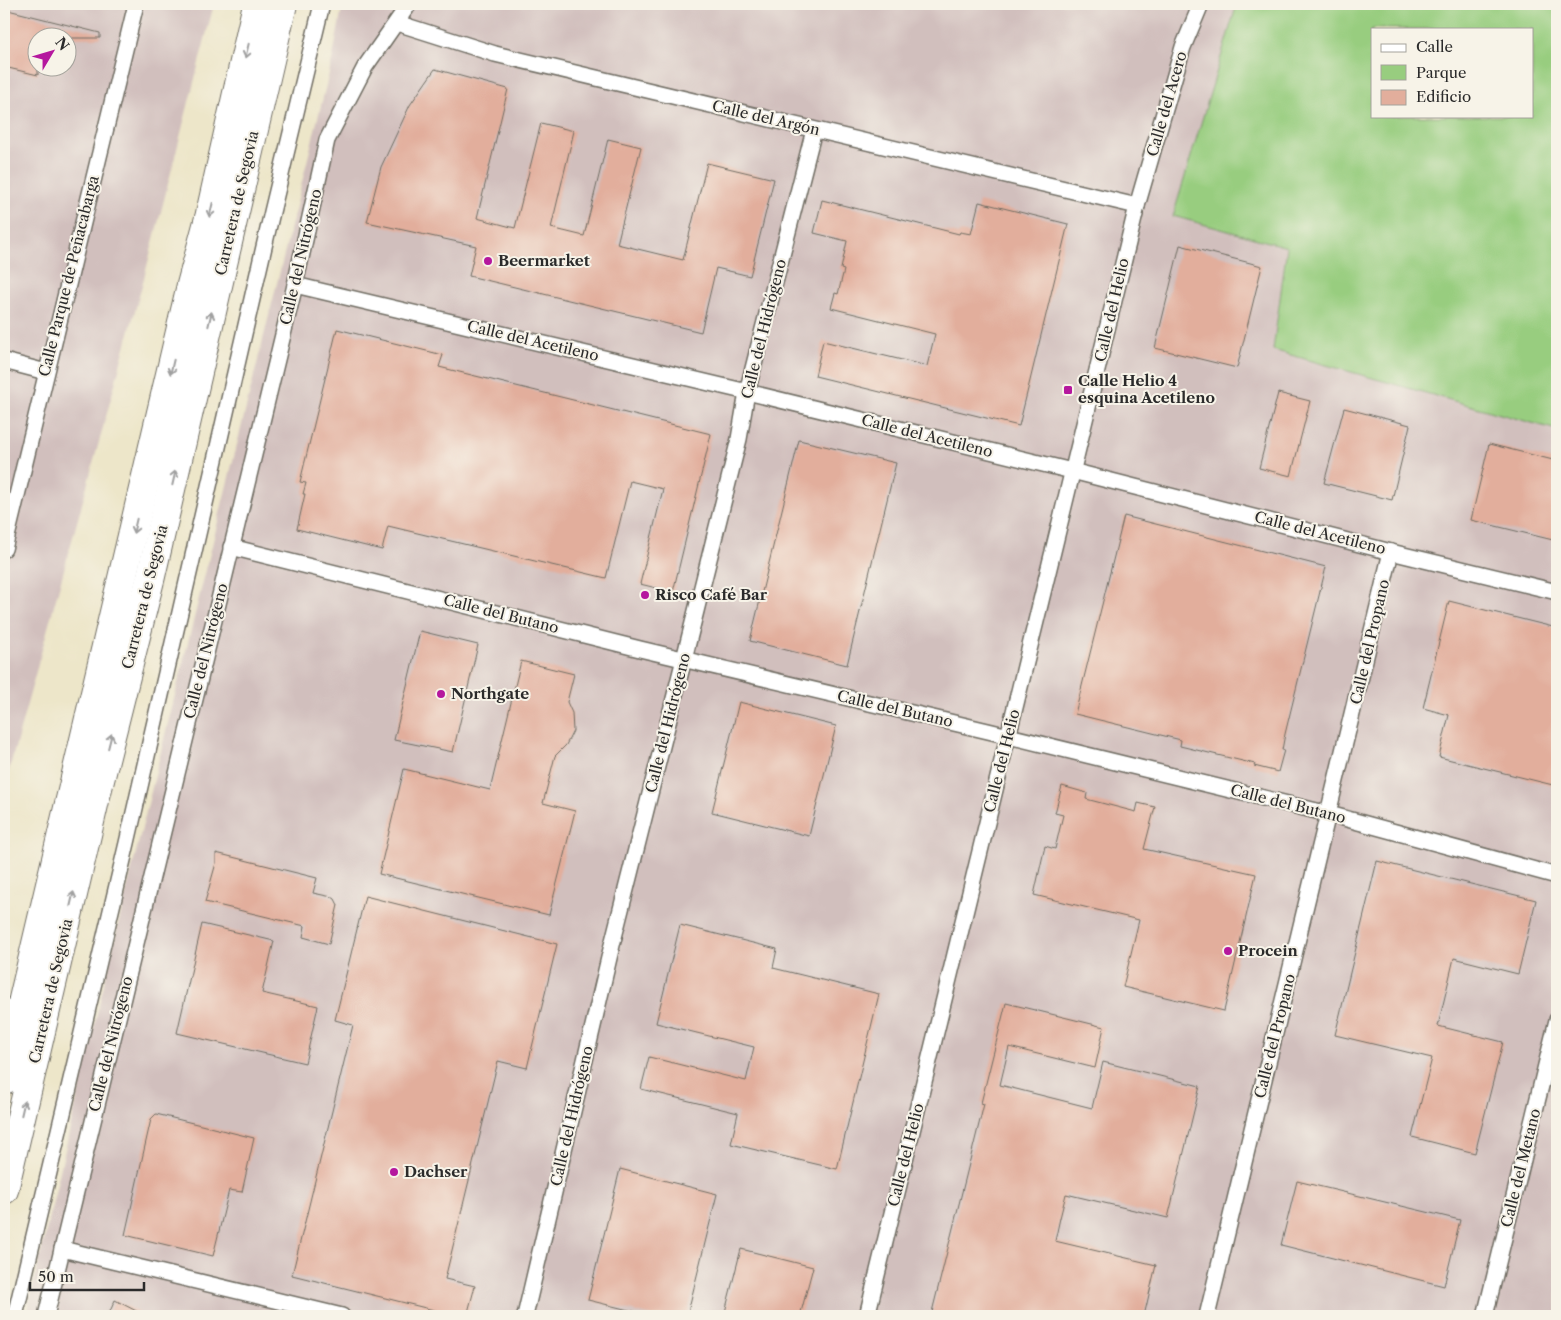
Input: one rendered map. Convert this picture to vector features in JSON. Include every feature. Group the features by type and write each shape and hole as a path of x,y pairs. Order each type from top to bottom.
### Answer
{"highway":[{"name":"Carretera de Segovia","path":"4,1080 258,4"},
{"name":"Carretera de Segovia","path":"4,1190 96,796 151,576 283,4"}],"street":[{"name":"Calle Parque de Peñacabarga","path":"4,548 136,4"},
{"path":"15,1316 322,4"},
{"name":"Calle del Nitrógeno","path":"46,1316 295,285 327,140 365,67 409,4"},
{"name":"Calle del Acero","path":"1137,206 1183,47 1201,4"},
{"name":"Calle del Argón","path":"397,23 495,54 1137,206"},
{"name":"Calle del Hidrógeno","path":"525,1316 612,945 739,439 748,392 814,130"},
{"name":"Calle del Helio","path":"867,1316 1137,206"},
{"name":"Calle del Acetileno","path":"295,285 748,392 1557,592"},
{"path":"4,361 46,372"},
{"name":"Calle del Butano","path":"231,547 684,659 1329,814 1557,876"},
{"name":"Calle del Propano","path":"1207,1316 1391,552"},
{"name":"Calle del Metano","path":"1485,1316 1557,1020"},
{"path":"62,1249 342,1316"}],"shaded area":[{"path":"4,4 214,4 144,278 4,788"},
{"path":"343,4 1237,4 1173,216 1287,247 1273,350 1557,430 1557,1316 26,1316 115,937 332,61"}],"green space":[{"path":"1237,4 1557,4 1557,430 1273,350 1287,247 1173,216"}],"building":[{"path":"4,9 100,33 100,38 78,38 78,28 28,28 28,73 4,67"},
{"path":"435,69 508,89 477,218 515,228 541,123 574,131 551,228 584,236 608,139 641,147 617,244 683,260 707,163 774,179 750,276 716,268 701,332 469,276 476,246 367,222 381,167 410,105"},
{"path":"822,200 959,234 960,232 971,234 979,202 1068,224 1019,426 815,376 823,341 927,366 935,334 831,308 835,293 838,294 844,270 841,269 847,241 814,233"},
{"path":"1180,245 1262,266 1237,368 1155,348"},
{"path":"337,329 443,355 439,367 711,434 673,592 640,584 663,489 630,481 606,578 388,526 382,550 297,529 306,483 300,482"},
{"path":"1278,393 1310,401 1291,476 1259,468"},
{"path":"1344,408 1410,425 1392,500 1324,483"},
{"path":"799,440 896,463 847,665 750,641"},
{"path":"1489,444 1557,461 1557,541 1471,520"},
{"path":"1124,516 1326,567 1285,734 1282,750 1284,750 1278,772 1254,766 1255,764 1180,746 1181,740 1075,714"},
{"path":"1449,601 1557,628 1557,786 1439,757 1449,715 1423,708"},
{"path":"420,631 478,645 453,752 394,740"},
{"path":"521,661 574,674 567,702 572,713 573,731 566,745 555,756 543,803 575,811 549,915 379,874 404,769 490,790"},
{"path":"739,702 836,726 809,836 712,812"},
{"path":"1062,786 1087,793 1086,799 1136,812 1138,803 1155,807 1144,849 1256,874 1224,1011 1123,987 1139,920 1034,895 1045,846 1055,849 1063,815 1055,813"},
{"path":"216,853 317,878 313,893 332,897 338,905 329,944 303,937 305,926 205,902 216,863"},
{"path":"1377,861 1536,900 1518,974 1454,958 1438,1026 1503,1042 1475,1153 1412,1137 1432,1058 1335,1035"},
{"name":"Dachser","path":"365,896 557,944 527,1068 498,1061 445,1279 475,1286 467,1316 458,1316 292,1275 353,1025 335,1020"},
{"path":"202,924 274,941 262,993 318,1006 305,1063 177,1033"},
{"path":"680,925 777,949 773,968 879,994 837,1169 731,1144 738,1113 641,1089 649,1057 746,1081 754,1047 656,1023"},
{"path":"1006,1003 1104,1027 1095,1068 1009,1047 1000,1085 1092,1108 1103,1062 1200,1086 1168,1218 1066,1194 1060,1218 1055,1241 1156,1265 1144,1316 931,1316 984,1104 981,1103"},
{"path":"156,1114 254,1138 242,1192 229,1190 213,1256 125,1235 151,1119"},
{"path":"620,1169 717,1194 687,1316 653,1316 588,1300"},
{"path":"1297,1181 1460,1220 1444,1286 1281,1245"},
{"path":"741,1249 813,1267 800,1316 724,1316"},
{"path":"115,1300 146,1316 108,1316"}],"place":[{"name":"Beermarket","path":"488,261"},
{"name":"Calle Helio 4 esquina Acetileno","path":"1068,390"},
{"name":"Risco Café Bar","path":"645,595"},
{"name":"Northgate","path":"441,694"},
{"name":"Procein","path":"1228,951"},
{"name":"Dachser","path":"394,1172"}]}
